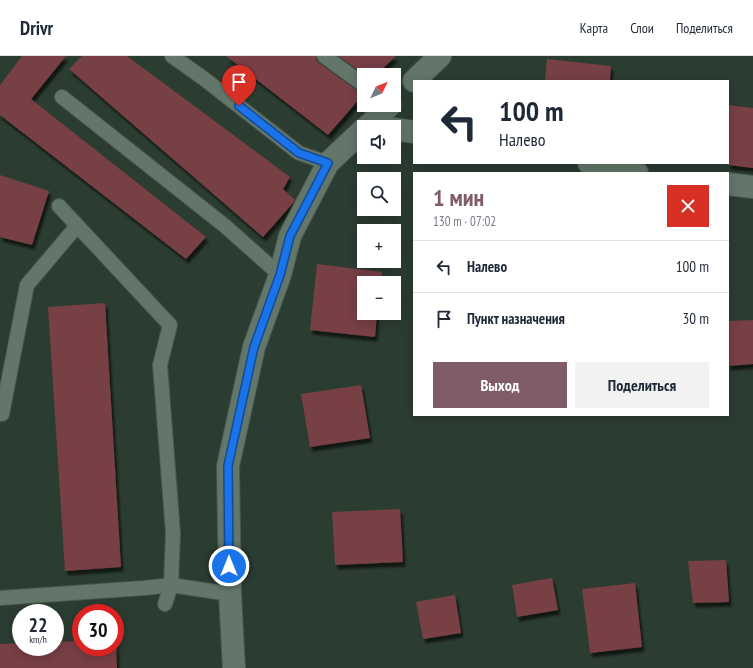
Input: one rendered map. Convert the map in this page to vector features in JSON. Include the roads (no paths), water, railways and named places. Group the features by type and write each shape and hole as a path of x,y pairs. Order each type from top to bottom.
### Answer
{"street":[{"path":"415,80 440,56"},
{"path":"401,94 413,82"},
{"path":"377,120 384,112"},
{"path":"401,130 413,132"},
{"path":"234,668 230,594 228,466 254,347 280,275 290,236 328,163 357,139"},
{"path":"594,164 632,172"},
{"path":"729,184 753,187"}],"lane":[{"path":"172,56 203,78 299,153 328,163"},
{"path":"324,56 357,79"},
{"path":"62,97 225,226 280,275"},
{"path":"59,206 170,325 160,365 173,533 171,585 165,604"},
{"path":"0,414 2,414 27,285 77,226"},
{"path":"0,598 171,585 230,594"}]}
